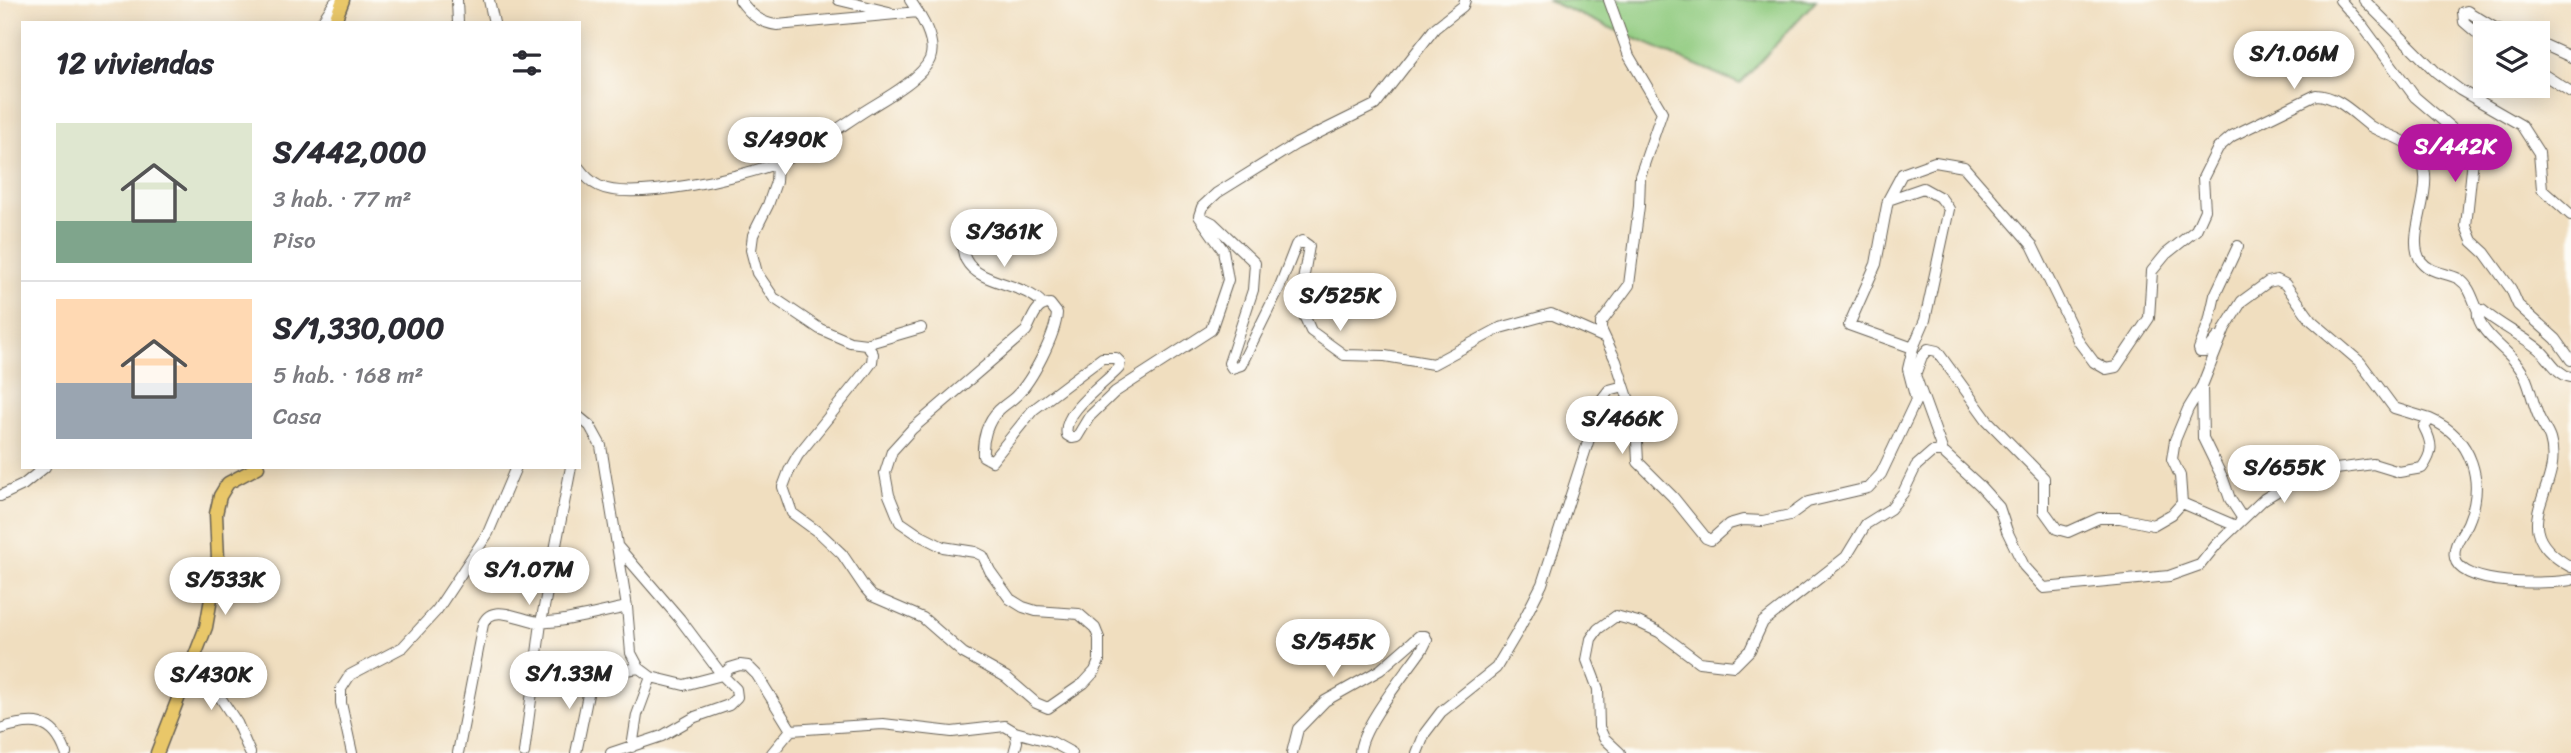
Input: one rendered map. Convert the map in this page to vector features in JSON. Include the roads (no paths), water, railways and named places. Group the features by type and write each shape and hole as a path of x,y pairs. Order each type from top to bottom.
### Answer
{"main road":[{"path":"335,21 342,1"},
{"path":"157,753 204,634 218,559 216,514 220,496 228,483 254,469"}],"street":[{"path":"457,0 458,21"},
{"path":"489,0 494,21"},
{"path":"740,0 757,19 777,25 918,12"},
{"path":"839,0 898,14"},
{"path":"581,171 600,187 634,192 700,183 777,163 878,103 919,74 929,60 932,49 918,12 909,0"},
{"path":"1199,216 1202,207 1217,193 1296,144 1375,106 1435,28 1462,6 1465,0"},
{"path":"1609,0 1629,56 1662,112 1640,176 1629,285 1601,323 1601,329 1636,422 1638,462 1673,497 1706,538 1711,540 1729,524 1790,515 1808,502 1868,488 1881,474 1919,399 1915,375 1922,356 1928,349 1937,351 1987,420 2044,478 2044,511 2057,529 2068,532 2099,518 2120,517 2153,525 2172,514 2182,503 2180,476 2172,459 2175,440 2188,409 2202,386 2225,328"},
{"path":"2340,0 2362,24 2415,97 2469,144 2473,159 2466,226 2472,241 2485,253 2511,289 2518,305 2556,339 2571,360"},
{"path":"2364,0 2436,72 2460,90 2521,125 2539,153 2542,189 2571,215"},
{"path":"322,21 335,2 342,1"},
{"path":"2473,30 2464,22 2463,12 2467,11 2483,21"},
{"path":"2550,47 2571,57"},
{"path":"2550,79 2571,92"},
{"path":"1913,348 1849,325 1876,264 1888,200 1902,174 1936,162 1964,167 2032,245 2079,342 2094,362 2106,369 2116,367 2149,318 2152,271 2166,254 2196,230 2205,210 2203,178 2218,148 2232,136 2316,95 2328,96 2378,131 2400,138 2413,148 2422,161 2425,185 2417,237 2420,259 2430,269 2459,279 2469,289 2482,326 2522,369 2531,387 2538,415 2553,450 2537,517 2537,532 2554,557 2571,567"},
{"path":"777,163 776,182 768,205 752,235 751,250 757,272 774,298 820,329 849,342 866,344 921,328"},
{"path":"1888,200 1923,188 1941,198 1949,209 1925,320 1913,348 1908,369 1943,452 1999,507 2024,566 2044,588 2169,576 2200,565 2216,545 2264,499 2307,473 2373,464 2399,472 2422,468 2431,455 2431,441 2424,427 2430,419"},
{"path":"866,344 873,354 872,362 798,455 789,471 783,487 792,513 842,554 872,596 923,618 963,653 1006,677 1036,704 1048,708 1084,683 1095,671 1099,661 1099,638 1095,628 1079,614 1036,611 1023,607 1004,591 983,556 975,552 943,547 900,522 889,495 885,473 892,452 912,429 1026,331 1036,309 1043,304 1050,304 1057,313 1056,326 1028,381 1017,396 996,412 988,426 983,446 984,456 988,460 997,458 1009,438 1033,410 1102,358 1116,358 1120,362 1119,368 1091,393 1068,423 1065,429 1067,435 1072,438 1077,437 1089,417 1115,392 1211,330 1228,280 1223,250 1199,216"},
{"path":"1199,216 1213,223 1255,263 1252,290 1229,363 1232,368 1241,365 1280,286 1296,245 1302,241 1309,246 1299,304 1311,331 1344,355 1385,356 1433,363 1500,328 1551,314 1605,338"},
{"path":"961,227 964,254 972,268 999,283 1029,292 1043,304"},
{"path":"2238,246 2215,295 2200,352 2206,352 2242,301 2268,282 2277,280 2285,284 2311,320 2360,362 2395,408 2446,426 2469,452 2474,470 2475,496 2469,522 2456,545 2454,557 2459,567 2471,575 2486,579 2559,582 2571,580"},
{"path":"2477,311 2482,310 2506,330 2539,349 2562,375 2571,377"},
{"path":"1417,753 1425,733 1441,712 1496,668 1518,631 1542,584 1602,399 1609,390 1624,386"},
{"path":"2202,386 2203,438 2223,479 2239,522"},
{"path":"581,420 590,426 601,446 627,607 631,653 639,668 651,677 684,685 722,675 730,668 740,665 748,666 757,675 791,730"},
{"path":"1620,753 1604,738 1599,727 1598,689 1587,660 1591,639 1598,629 1616,616 1639,622 1659,632 1699,662 1734,666 1750,650 1763,622 1846,557 1866,524 1890,509 1903,493 1916,466 1932,452 1943,452"},
{"path":"0,496 23,485 43,469"},
{"path":"352,753 341,703 341,690 351,674 403,648 437,610 488,533 515,469"},
{"path":"524,753 541,623 571,469"},
{"path":"2182,503 2239,522"},
{"path":"611,753 662,736 695,717 729,705 737,697 736,689 617,545"},
{"path":"458,753 485,619 498,612 541,623 627,607"},
{"path":"1292,753 1298,729 1325,701 1380,670 1419,636 1424,636 1426,640 1423,648 1373,720 1360,753"},
{"path":"195,659 237,723 250,753"},
{"path":"532,688 639,668"},
{"path":"576,753 592,675"},
{"path":"632,747 637,715 651,677"},
{"path":"0,729 22,722 39,722 58,735 66,753"},
{"path":"772,753 791,730 883,724 952,732 1005,726 1015,732 1052,742 1072,753"},
{"path":"1014,753 1017,743 1015,732"}]}
